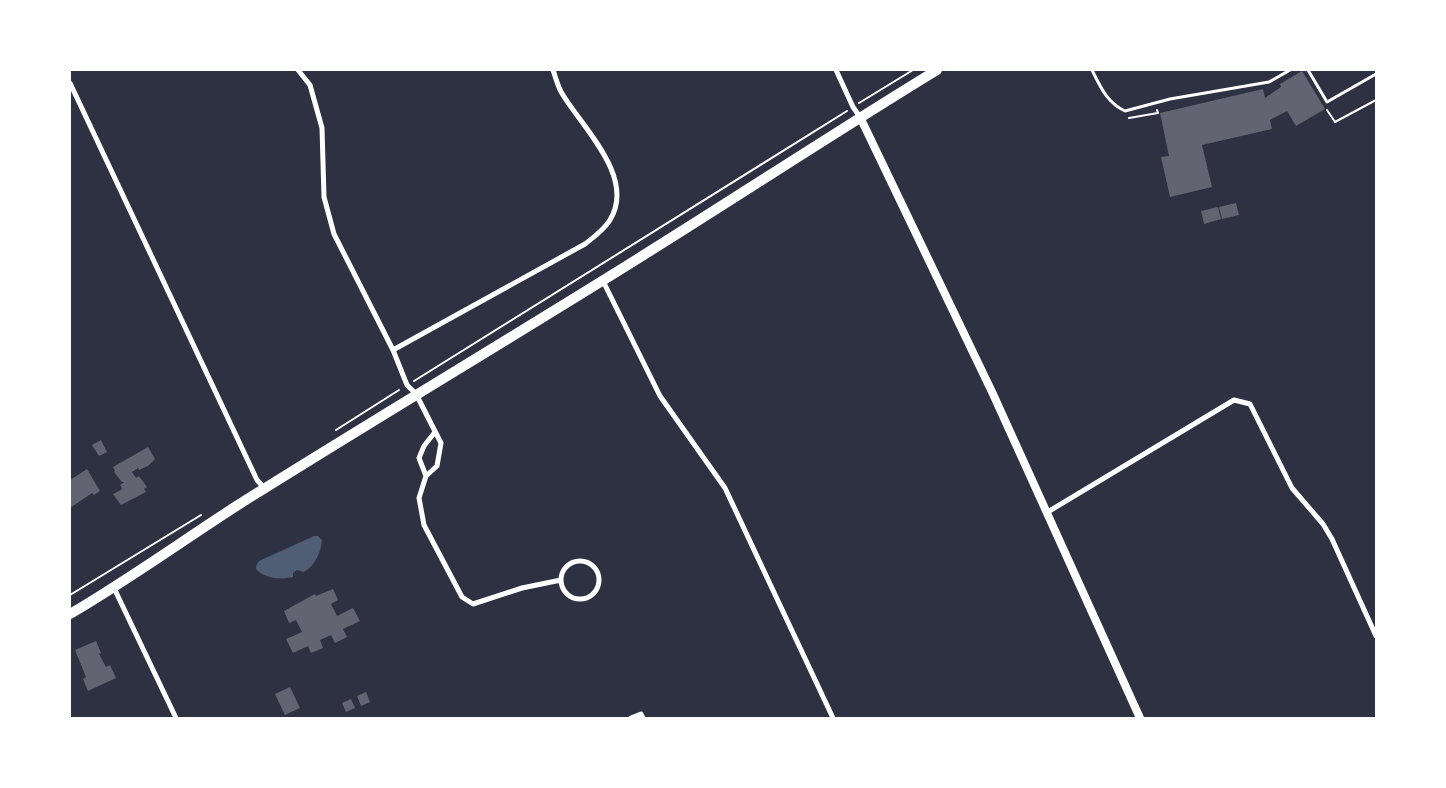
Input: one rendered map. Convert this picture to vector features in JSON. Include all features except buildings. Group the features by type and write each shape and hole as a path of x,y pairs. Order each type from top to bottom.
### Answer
{"main road":[{"path":"70,614 114,588 264,489 603,280 937,70"}],"street":[{"path":"298,70 310,85 322,128 324,197 334,234 393,350 408,384 416,394 441,443 437,466 426,476 419,498 424,525 462,597 473,604 522,588 561,580"},
{"path":"393,350 585,244 599,233 610,220 616,199 612,169 561,93 553,70"},
{"path":"836,70 993,394 1140,718"},
{"path":"70,82 257,480 264,489"},
{"path":"603,280 660,396 725,488 832,718"},
{"path":"1046,513 1234,400 1250,404 1292,488 1323,524 1332,539 1376,636"},
{"path":"426,476 419,458 424,446 435,432"},
{"path":"582,561 588,562 596,570 599,582 593,593 582,598 570,595 565,591 561,580 565,568 582,561"},
{"path":"114,588 176,718"},
{"path":"631,718 642,716"}],"lane":[{"path":"1092,70 1108,97 1118,108 1125,111 1170,100 1269,82 1290,70"},
{"path":"1308,70 1327,102 1376,74"}],"path":[{"path":"332,432 913,70"},
{"path":"70,596 206,512"}],"water":[{"path":"314,536 318,536 322,540 320,550 317,558 304,572 297,570 293,573 293,577 278,578 264,575 256,569 259,561"}]}
